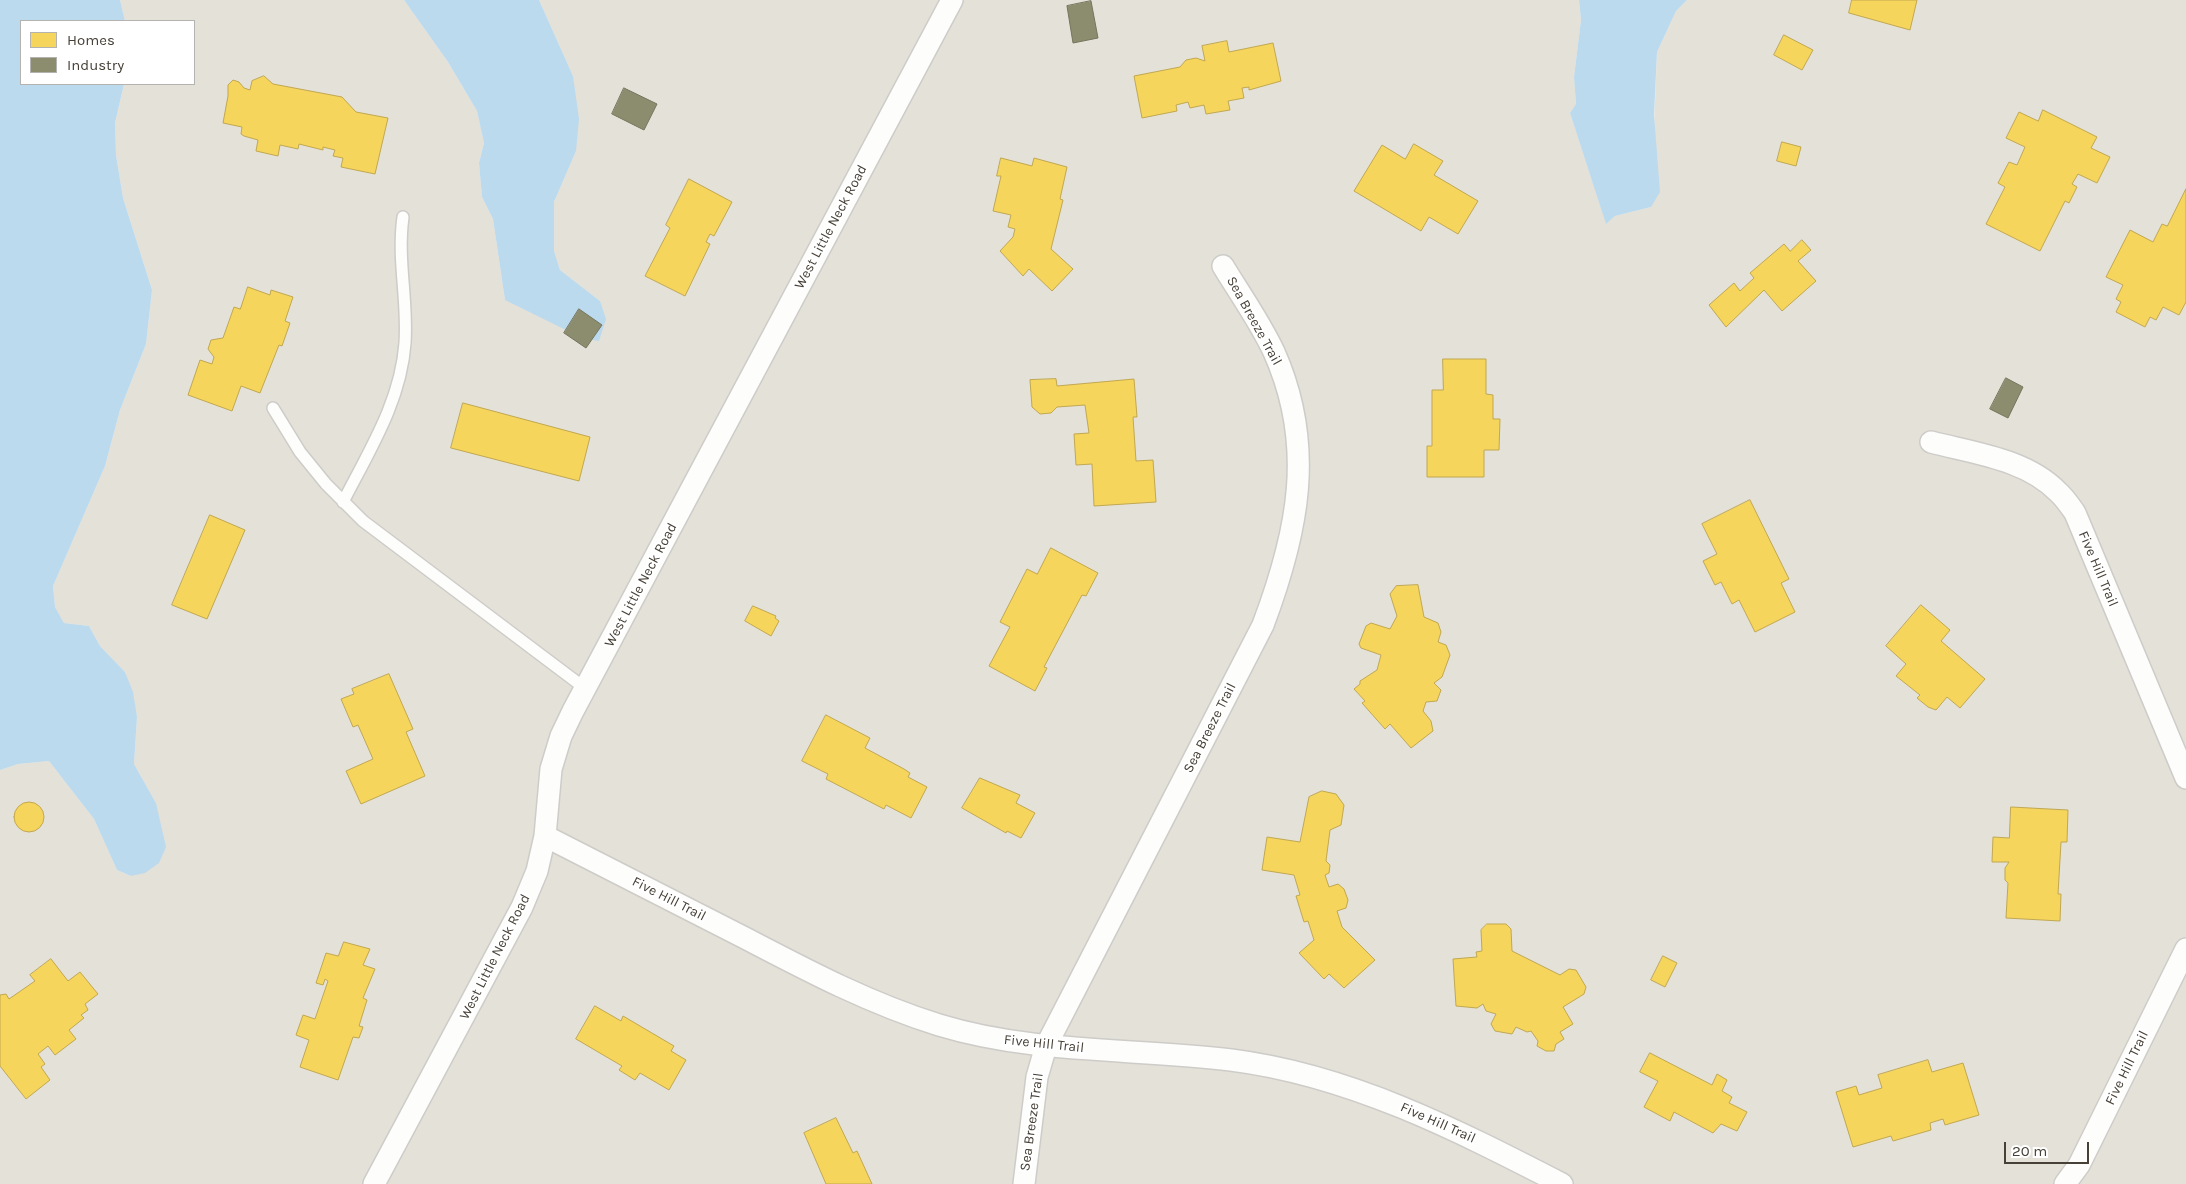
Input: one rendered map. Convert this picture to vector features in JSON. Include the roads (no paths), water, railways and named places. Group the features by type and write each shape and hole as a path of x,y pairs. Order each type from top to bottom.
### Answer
{"street":[{"name":"West Little Neck Road","path":"374,1184 522,907 537,871 545,836 551,769 561,736 952,0"},
{"name":"Sea Breeze Trail","path":"1024,1184 1037,1077 1046,1046 1263,625 1279,582 1294,527 1300,476 1298,433 1289,390 1273,350 1223,266"},
{"name":"Five Hill Trail","path":"1931,442 2011,463 2032,472 2058,491 2075,513 2186,778"},
{"name":"Five Hill Trail","path":"545,836 815,974 880,1004 940,1025 1002,1040 1046,1046 1233,1060 1316,1078 1383,1098 1482,1143 1562,1184"},
{"name":"Five Hill Trail","path":"2065,1184 2079,1165 2186,949"}],"lane":[{"path":"343,502 387,417 398,385 405,344 405,302 400,243 404,217"},
{"path":"273,408 300,452 343,502 363,521 586,689"}],"water":[{"path":"0,0 120,0 125,20 20,20 20,85 124,85 115,123 116,155 123,198 152,290 146,344 120,410 105,466 53,586 55,607 64,623 89,626 100,646 125,672 133,692 137,717 134,764 156,803 166,847 159,863 145,873 131,876 117,870 94,819 49,761 18,764 0,770"},
{"path":"404,0 539,0 573,76 579,119 576,151 554,202 554,251 560,270 600,301 606,319 599,341 582,338 505,300 493,219 482,197 479,163 484,143 477,111 448,62"},
{"path":"1579,0 1687,0 1676,11 1657,52 1654,115 1660,192 1651,207 1615,216 1606,224 1570,113 1576,104 1574,77 1581,20"}]}
